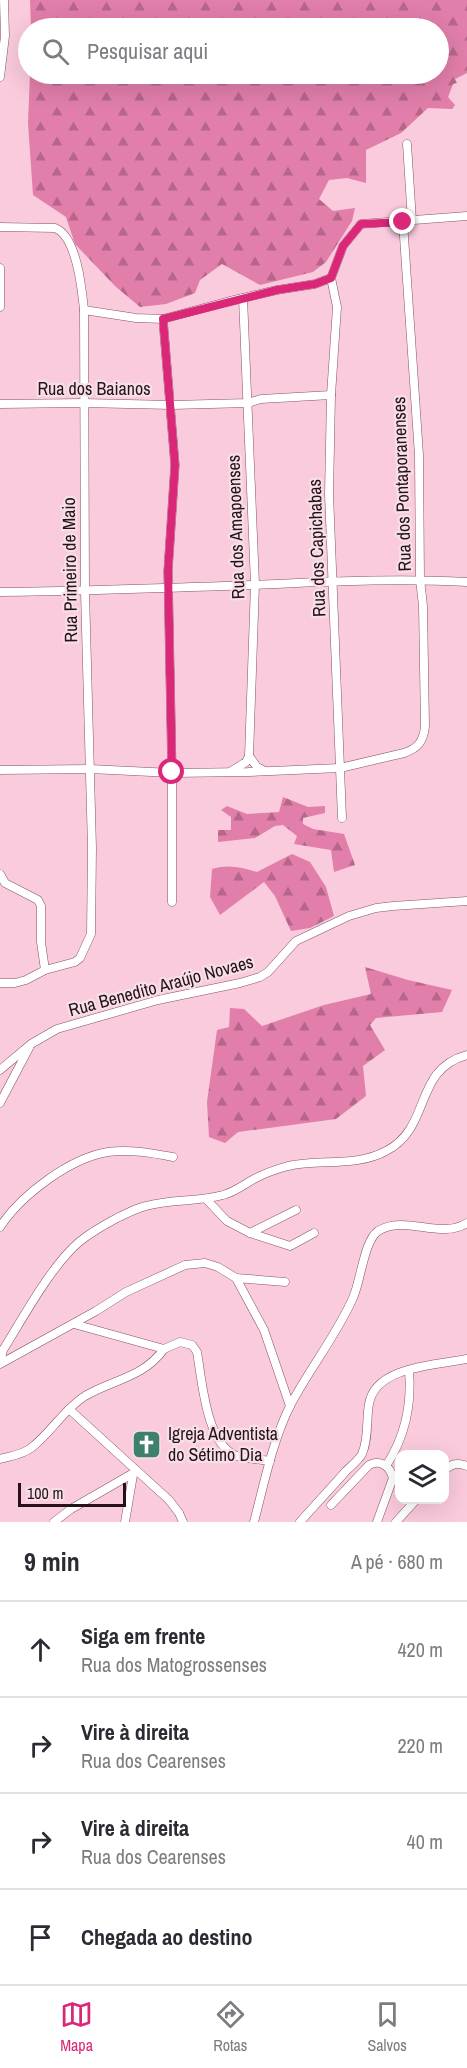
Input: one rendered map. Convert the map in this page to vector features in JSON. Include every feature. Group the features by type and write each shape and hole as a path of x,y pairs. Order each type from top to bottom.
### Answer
{"street":[{"path":"0,78 4,0"},
{"name":"Rua dos Pontaporanenses","path":"340,768 414,750 421,744 425,727 419,455 407,222 407,144"},
{"path":"84,310 136,318 163,319 277,290 315,284 331,278 343,246 361,224 467,216"},
{"name":"Rua Primeiro de Maio","path":"0,227 55,228 64,235 75,258 84,310 85,591 92,920 91,934 80,958 67,965 45,970"},
{"path":"0,267 0,307"},
{"name":"Rua dos Capichabas","path":"331,278 337,307 331,395 329,494 342,818"},
{"name":"Rua dos Amapoenses","path":"243,298 255,585 249,756"},
{"path":"163,319 175,465 168,571 172,902"},
{"name":"Rua dos Baianos","path":"0,404 248,403 261,399 331,395"},
{"path":"0,592 255,585 333,580 420,579 467,582"},
{"path":"229,772 246,762 249,756 257,767 266,772"},
{"path":"0,771 90,769 266,772 340,768"},
{"path":"0,874 4,883 38,900 41,906 41,942 45,970 15,983 0,982"},
{"name":"Rua Benedito Araújo Novaes","path":"0,1070 31,1044 57,1029 158,1000 260,977 268,972 297,941 356,914 393,906 467,901"},
{"path":"0,1103 31,1044"},
{"path":"0,1363 2,1346 56,1268 78,1243 101,1227 145,1206 206,1199 239,1189 254,1179 286,1166 368,1158 388,1151 413,1125 437,1072 443,1066 467,1055"},
{"path":"0,1227 12,1211 32,1193 81,1160 110,1152 150,1153 173,1157"},
{"path":"206,1199 227,1221 250,1233 290,1246 314,1233"},
{"path":"250,1233 296,1210"},
{"path":"254,1522 270,1461 290,1406 352,1301 367,1246 375,1234 388,1227 412,1226 448,1230 456,1229 467,1223"},
{"path":"0,1363 74,1324 126,1292 184,1265 205,1263 218,1267 236,1278 285,1282"},
{"path":"236,1278 264,1330 290,1406"},
{"path":"74,1324 165,1349"},
{"path":"0,1459 30,1449 69,1408 85,1396 145,1369 165,1349 180,1342 192,1345 197,1352 208,1412 220,1443 237,1456 270,1461"},
{"path":"300,1522 362,1454 369,1402 372,1392 379,1384 390,1376 409,1370 467,1359"},
{"path":"386,1466 396,1451 405,1424 410,1396 409,1370"},
{"path":"69,1408 135,1473 169,1500 183,1522"},
{"path":"331,1505 369,1465 379,1462 386,1466 393,1478 376,1522"},
{"path":"449,1467 461,1463 467,1466"},
{"path":"54,1522 71,1509 135,1473"},
{"path":"125,1522 135,1473"},
{"path":"396,1522 412,1504"}],"green space":[{"path":"30,0 467,0 467,73 455,79 457,83 453,84 448,97 455,105 452,109 428,108 401,133 366,150 366,183 347,178 329,180 319,199 333,211 355,208 352,221 326,262 313,272 260,285 222,264 200,280 195,293 166,304 140,307 115,286 75,244 66,217 33,195 28,123 30,84 449,84 449,18 31,18"},
{"path":"283,797 308,807 325,806 325,813 303,818 303,824 313,829 344,834 355,865 334,872 331,850 294,844 297,836 283,825 275,826 255,838 218,842 218,830 231,830 231,817 221,810 227,806 247,814 279,812"},
{"path":"292,854 310,862 326,887 334,916 310,928 291,931 275,896 264,882 220,915 210,897 212,869 234,867 257,872"},
{"path":"365,967 452,990 442,1012 376,1018 370,1025 385,1050 363,1066 366,1096 336,1119 238,1132 225,1143 209,1137 207,1102 217,1030 229,1027 230,1008 244,1009 262,1026 324,1005 371,994"}],"place":[{"name":"Igreja Adventista do Sétimo Dia","path":"147,1444"}],"route":[{"path":"172,772 168,571 174,509 175,465 163,319 277,290 315,284 331,278 343,246 361,224 403,222"}]}
